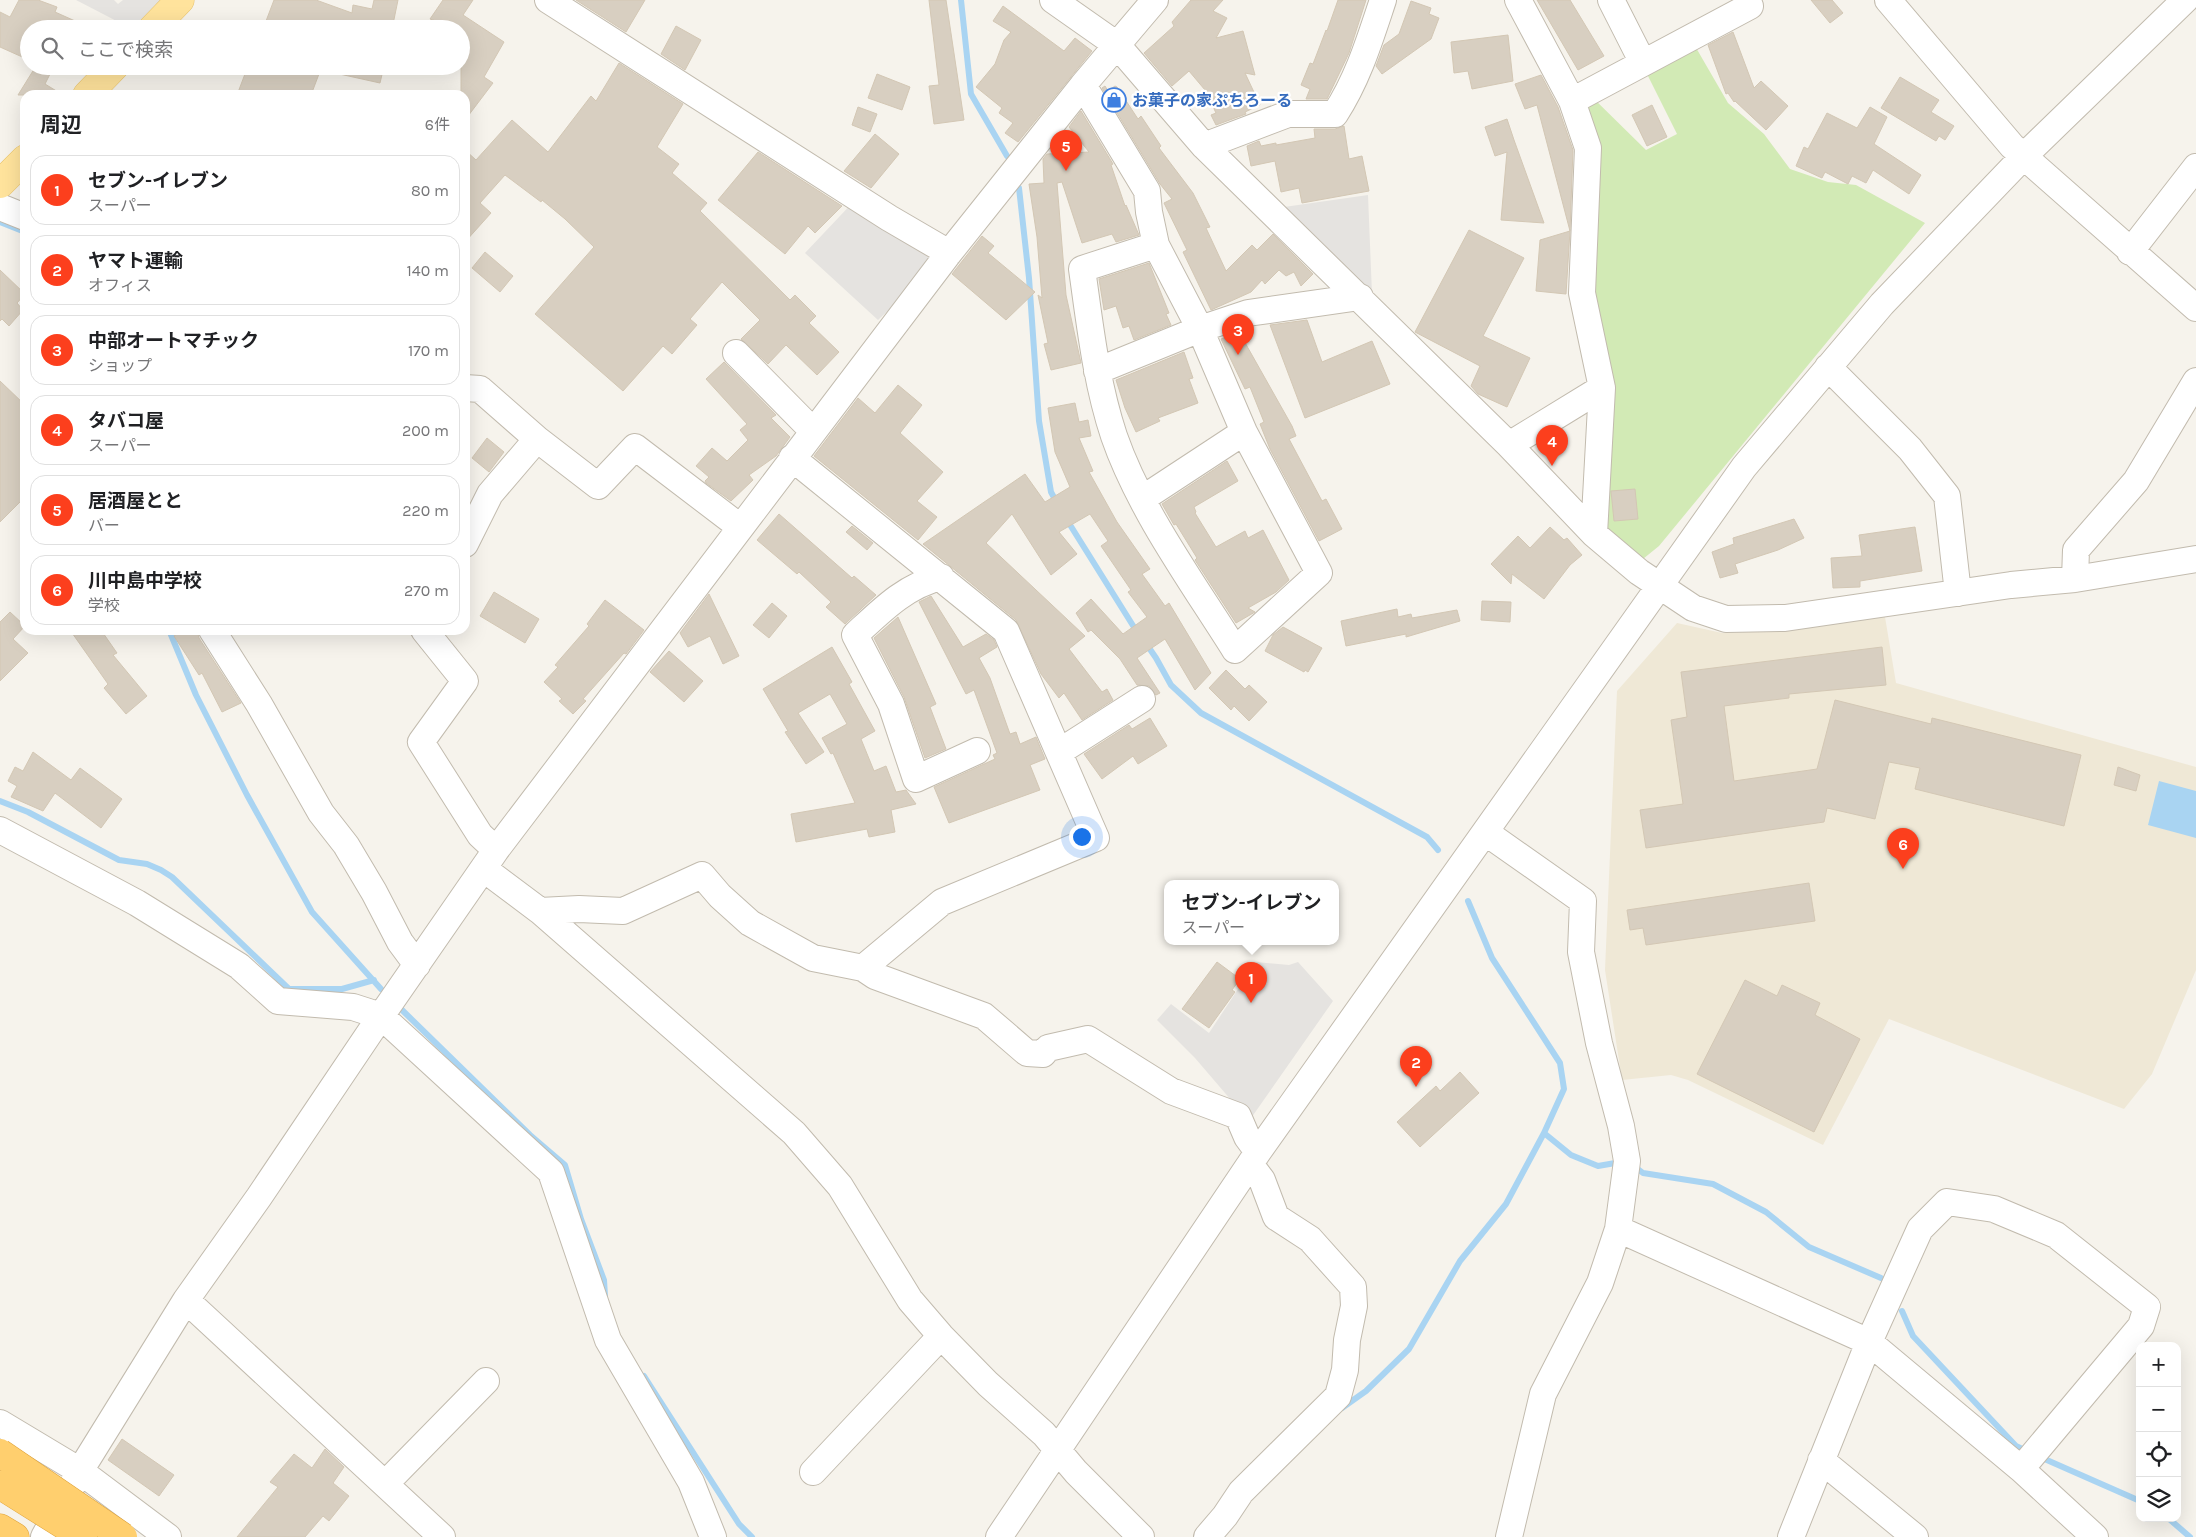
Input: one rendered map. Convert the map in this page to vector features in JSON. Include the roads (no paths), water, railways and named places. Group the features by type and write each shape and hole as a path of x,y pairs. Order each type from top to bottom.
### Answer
{"highway":[{"path":"0,1452 123,1537"},
{"path":"0,1470 106,1537"},
{"path":"0,1485 83,1537"},
{"path":"0,1528 15,1537"}],"main road":[{"path":"161,20 180,0"},
{"path":"92,90 106,75"},
{"path":"0,184 20,164"}],"street":[{"path":"548,0 888,218 949,253"},
{"path":"1053,0 1116,46 1204,146 1509,445 1594,534 1639,572 1692,608 1726,619 1785,618 2012,585 2075,579 2196,559"},
{"path":"44,1537 80,1471 186,1300 259,1197 381,1016 490,860 792,458 949,253 1083,85 1155,0"},
{"path":"1204,146 1288,114 1335,114 1345,98 1363,58 1383,0"},
{"path":"1518,0 1572,101 1588,148 1582,293 1602,388 1594,534"},
{"path":"1611,0 1643,63"},
{"path":"1572,101 1750,6 1747,0"},
{"path":"1888,0 2012,146 2130,252 2196,308"},
{"path":"999,1537 1254,1158 1658,585 1744,467 1882,304 2024,156 2185,0"},
{"path":"1083,85 1147,191 1156,245 1200,329 1244,432 1319,573 1235,650 1142,500 1114,436 1097,371 1082,269 1156,245"},
{"path":"2130,252 2196,167"},
{"path":"0,207 20,215"},
{"path":"1097,371 1200,329 1248,313 1360,297"},
{"path":"736,353 813,431"},
{"path":"1828,367 1910,449 1947,496 1958,593"},
{"path":"2075,579 2076,550 2136,481 2196,381"},
{"path":"1509,445 1602,388"},
{"path":"470,389 480,390 537,439 598,486 635,447 740,527"},
{"path":"1142,500 1244,432"},
{"path":"470,530 490,494 537,439"},
{"path":"792,458 1006,631 1096,838 942,902 863,968"},
{"path":"941,577 924,582 896,598 855,635 891,704 916,779 977,751"},
{"path":"215,635 259,704 321,813 346,845 400,942 417,964"},
{"path":"428,635 465,681 421,742 480,835 490,860 540,911 794,1132 840,1186 910,1300 988,1384 1058,1448 1076,1472 1141,1537"},
{"path":"1059,752 1142,699"},
{"path":"0,830 137,902 239,966 278,1001 353,1007 381,1016 551,1172 608,1340 690,1482 713,1537"},
{"path":"1485,832 1583,901 1581,952 1599,1043 1621,1126 1627,1161 1618,1229 1600,1282 1543,1394 1509,1537"},
{"path":"540,911 579,909 623,911 702,875 720,896 750,923 813,958 863,968 875,976 984,1016 1027,1053 1043,1054 1048,1048 1088,1039 1170,1091 1238,1116 1276,1217 1310,1239 1353,1287 1354,1306 1347,1340 1345,1370 1338,1396 1241,1492 1225,1516 1207,1537"},
{"path":"1791,1537 1869,1342 1920,1229 1947,1202 1994,1209 2056,1235 2147,1307 2141,1326 2021,1469"},
{"path":"1618,1229 1869,1342 2021,1469 2083,1532"},
{"path":"186,1300 442,1537"},
{"path":"813,1472 942,1336"},
{"path":"385,1484 486,1381"},
{"path":"0,1423 80,1471 168,1537"},
{"path":"1821,1460 1915,1537"}],"water":[{"path":"2159,781 2196,791 2196,838 2148,825"}],"waterway":[{"path":"961,0 971,94 1007,156"},
{"path":"1019,188 1029,278 1039,421 1051,492 1057,503"},
{"path":"0,222 20,230"},
{"path":"1067,520 1137,632"},
{"path":"171,635 196,695 247,795 312,912 381,989"},
{"path":"1145,642 1171,685 1201,713 1427,837 1438,850"},
{"path":"0,801 28,812 119,860 147,864 172,877 289,989 342,989 374,980"},
{"path":"1468,901 1492,958 1560,1063 1564,1089 1544,1133 1571,1155 1598,1166 1621,1162"},
{"path":"402,1010 530,1135 565,1165 581,1219 604,1280 605,1296"},
{"path":"1342,1408 1366,1391 1409,1349 1460,1261 1506,1204 1544,1133"},
{"path":"1634,1166 1643,1173 1713,1184 1766,1212 1809,1247 1881,1278"},
{"path":"1902,1311 1913,1336 2016,1446 2029,1452"},
{"path":"644,1376 739,1524 752,1537"},
{"path":"2040,1457 2136,1499"},
{"path":"2173,1522 2190,1537"}],"place":[{"name":"お菓子の家ぷちろーる","path":"1114,100"},
{"name":"居酒屋とと","path":"1066,171"},
{"name":"中部オートマチック","path":"1238,355"},
{"name":"タバコ屋","path":"1552,466"},
{"name":"川中島中学校","path":"1903,869"},
{"name":"セブン-イレブン","path":"1251,1003"},
{"name":"ヤマト運輸","path":"1416,1087"}]}
